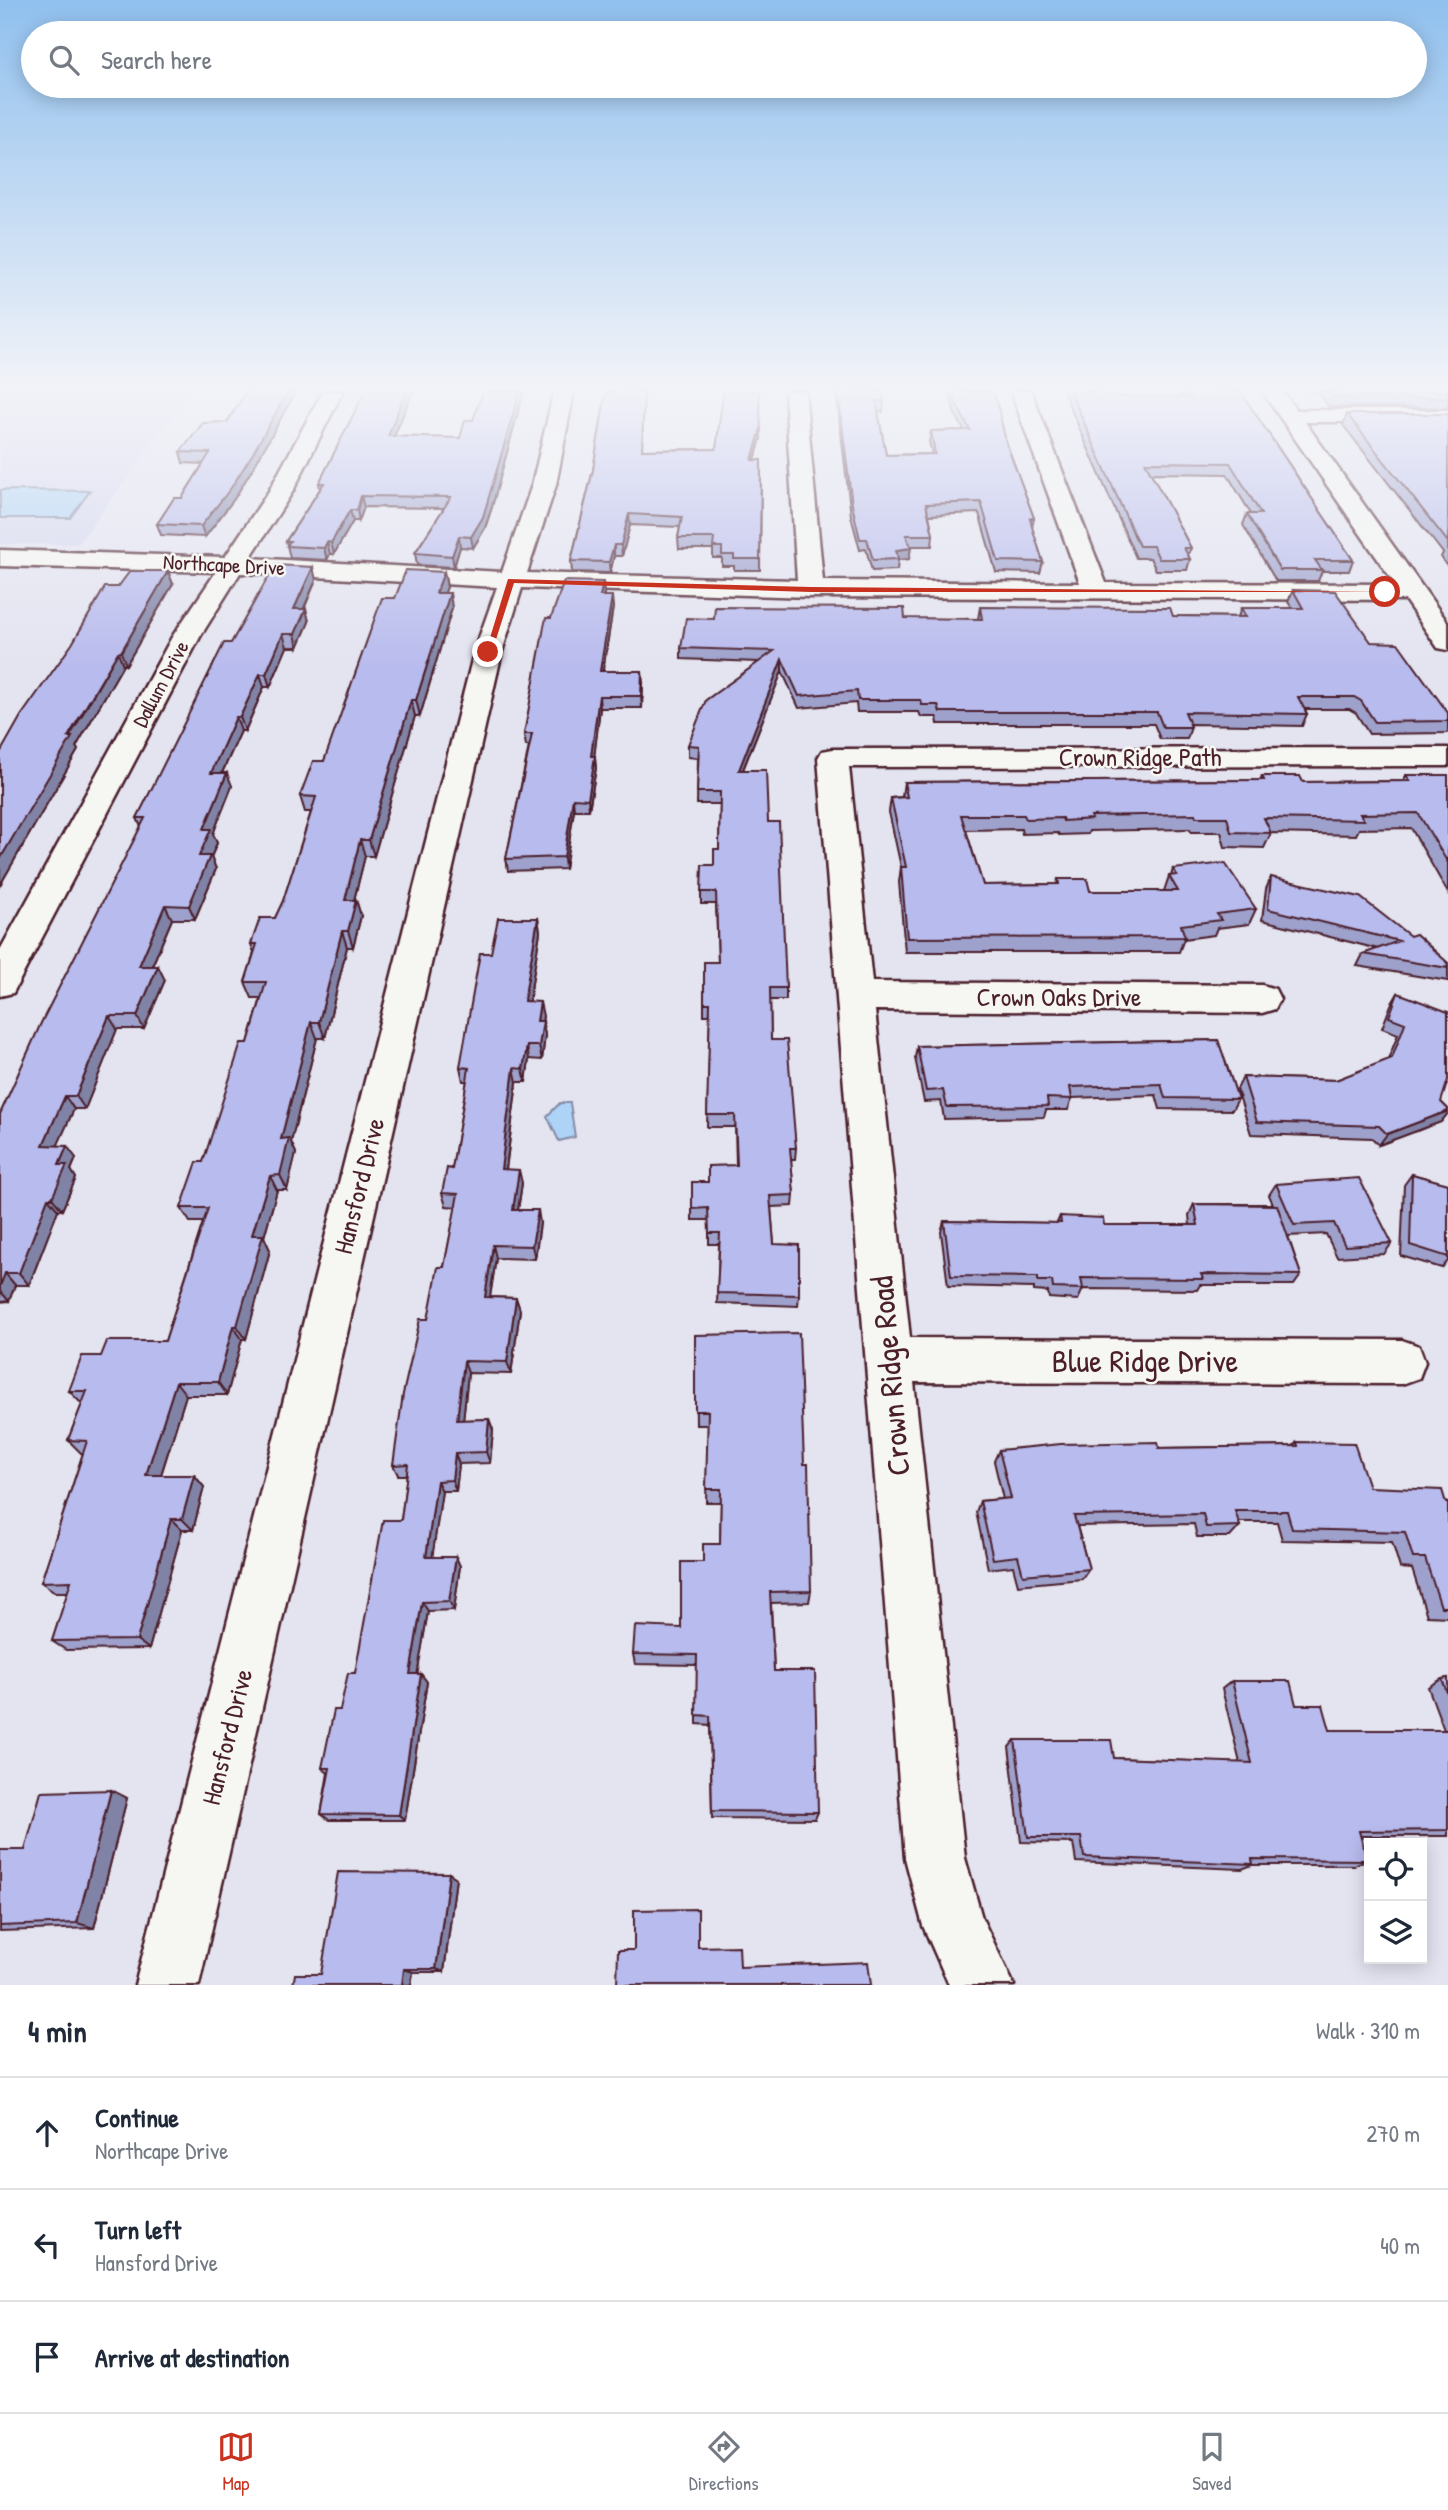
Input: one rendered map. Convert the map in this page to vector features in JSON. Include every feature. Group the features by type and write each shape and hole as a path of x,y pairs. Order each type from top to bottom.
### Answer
{"street":[{"name":"Dallum Drive","path":"0,983 186,637 285,484"},
{"name":"Hansford Drive","path":"167,1985 478,692 511,580 544,484"},
{"path":"802,484 811,589"},
{"path":"1056,484 1096,590"},
{"path":"1336,484 1448,642"},
{"name":"Northcape Drive","path":"0,558 232,565 511,580 811,589 1413,592"},
{"name":"Crown Ridge Path","path":"833,758 1448,757"},
{"name":"Crown Ridge Road","path":"833,758 935,1858 954,1926 982,1985"},
{"name":"Crown Oaks Drive","path":"855,996 1262,999"},
{"name":"Blue Ridge Drive","path":"888,1360 1402,1362"}],"shaded area":[{"path":"0,484 123,484 78,544 0,544"}],"water":[{"path":"0,490 90,491 70,518 0,518"},
{"path":"560,1103 570,1103 575,1137 559,1141 547,1116"}],"building":[{"path":"191,484 234,484 201,526 157,524 174,498 182,498"},
{"path":"324,484 493,484 483,517 471,537 459,536 452,556 415,553 451,497 361,496 357,510 350,510 331,543 327,542 324,548 287,546 290,541 286,541"},
{"path":"590,484 761,484 760,559 734,559 734,555 722,555 722,547 713,547 714,538 678,538 682,517 629,514 621,545 614,545 609,562 571,561"},
{"path":"849,484 1021,484 1034,518 1030,518 1043,562 998,561 981,502 926,504 933,535 906,535 911,548 896,550 898,559 873,560 867,539 860,539"},
{"path":"1111,484 1157,484 1191,548 1184,548 1190,559 1159,559 1153,546 1139,546"},
{"path":"1243,484 1302,484 1353,560 1315,560 1322,570 1280,570 1247,514 1261,514"},
{"path":"1402,484 1448,484 1448,542"},
{"path":"275,565 313,567 294,609 306,609 295,634 283,634 266,674 260,674 240,717 236,717 211,773 227,773 204,829 211,829 199,856 210,856 189,906 165,905 139,966 158,966 137,1016 109,1016 76,1096 65,1096 43,1145 67,1146 59,1165 67,1165 52,1198 48,1198 19,1273 5,1273 0,1286 0,1114 41,1023 145,818 137,818 224,643 231,643"},
{"path":"406,570 444,572 436,593 450,593 416,700 411,700 369,840 360,840 345,900 356,900 348,931 342,931 319,1022 311,1022 281,1139 289,1138 280,1175 270,1176 252,1235 263,1235 218,1382 176,1382 146,1475 194,1475 182,1519 171,1519 137,1640 52,1641 71,1581 41,1582 87,1441 68,1440 87,1391 69,1391 82,1356 101,1356 107,1341 165,1341 208,1208 181,1208 197,1162 203,1162 241,1043 248,1043 266,982 245,982 257,944 251,944 260,918 275,918 283,901 316,797 300,796 313,761 324,761 382,598 395,598"},
{"path":"130,571 168,571 68,737 72,737 0,859 0,753 21,716 72,644 105,587 118,587"},
{"path":"564,581 603,582 600,596 612,596 600,671 642,671 641,696 599,696 591,756 595,756 588,799 573,798 564,857 506,859 532,734 524,734 544,627 546,618 551,618"},
{"path":"1293,590 1335,591 1371,642 1398,643 1448,713 1448,721 1375,722 1361,701 1354,697 1298,697 1307,714 1185,712 1191,727 1163,727 1157,712 940,712 938,705 922,705 921,700 858,700 857,691 799,696 782,659 739,770 766,770 768,822 779,822 786,988 770,988 771,1040 787,1040 796,1148 790,1148 794,1195 770,1196 774,1244 799,1245 799,1295 717,1293 720,1233 709,1233 708,1208 692,1209 692,1182 708,1182 708,1166 737,1165 735,1115 707,1115 710,1003 704,1003 704,962 718,962 716,892 701,892 702,865 714,865 714,849 719,849 720,792 697,792 699,746 688,745 706,700 774,651 681,648 686,618 714,619 715,607 904,608 905,618 982,619 980,607 1170,608 1173,616 1246,617 1241,608 1303,608"},
{"path":"1406,775 1448,775 1448,863 1418,813 1360,814 1364,820 1264,818 1271,833 1231,832 1227,817 1196,817 1195,814 1091,816 1092,819 1063,821 1062,818 1026,819 1024,815 961,815 983,885 1059,884 1058,879 1087,879 1090,891 1178,891 1169,876 1177,875 1173,869 1225,863 1256,909 1217,914 1221,920 1181,925 1185,937 907,938 901,867 906,867 891,798 907,797 904,782 1264,780 1262,776 1300,776 1303,782 1410,781"},
{"path":"1271,877 1360,897 1410,936 1416,934 1448,963 1448,968 1363,954 1399,941 1268,909"},
{"path":"498,918 538,918 524,1001 540,1002 537,1021 543,1021 539,1046 527,1046 523,1069 514,1068 501,1169 519,1170 513,1210 538,1210 532,1246 493,1245 485,1297 516,1298 507,1362 464,1361 457,1420 489,1419 486,1452 455,1453 452,1480 437,1481 426,1557 456,1557 449,1601 422,1602 410,1674 421,1674 399,1815 321,1814 330,1768 322,1768 334,1710 340,1710 348,1673 355,1673 383,1520 401,1520 408,1464 393,1465 403,1394 420,1319 428,1319 438,1267 444,1267 458,1194 442,1193 447,1168 452,1169 469,1068 460,1067 480,953 491,953"},
{"path":"1398,993 1448,1012 1448,1080 1441,1102 1448,1111 1387,1134 1379,1126 1257,1122 1243,1077 1336,1080 1392,1058 1405,1023 1389,1017"},
{"path":"1218,1040 1238,1099 1165,1098 1161,1084 1070,1087 1072,1099 1047,1098 1048,1106 947,1107 943,1090 926,1091 917,1046"},
{"path":"1412,1174 1448,1184 1448,1257 1410,1245"},
{"path":"1359,1178 1392,1243 1345,1246 1334,1223 1294,1225 1276,1184"},
{"path":"1194,1204 1277,1205 1301,1275 1201,1274 1203,1279 1081,1278 1083,1289 1053,1288 1052,1281 1038,1281 1038,1277 951,1276 944,1221 1061,1223 1060,1216 1103,1218 1104,1225 1198,1225"},
{"path":"799,1333 804,1464 808,1464 811,1591 770,1592 774,1671 815,1671 818,1812 712,1811 710,1716 696,1715 697,1655 633,1654 635,1626 681,1628 681,1562 703,1562 703,1544 720,1544 721,1489 706,1489 708,1411 695,1411 695,1335"},
{"path":"1158,1442 1159,1448 1298,1446 1297,1442 1354,1443 1369,1487 1442,1490 1448,1503 1448,1607 1441,1607 1425,1558 1413,1558 1405,1532 1292,1529 1287,1511 1235,1511 1240,1526 1206,1527 1203,1514 1074,1516 1089,1569 1023,1575 1018,1556 993,1559 980,1501 1011,1498 999,1450 1061,1444"},
{"path":"1448,1678 1448,1695 1442,1679"},
{"path":"1232,1681 1290,1681 1296,1705 1323,1705 1330,1730 1448,1730 1448,1830 1359,1831 1364,1860 1252,1859 1253,1864 1084,1857 1081,1837 1028,1837 1015,1740 1111,1740 1114,1758 1252,1763"},
{"path":"111,1790 77,1923 0,1926 0,1850 25,1850 41,1792"},
{"path":"338,1872 449,1873 436,1969 404,1969 402,1985 293,1985 295,1974 321,1974"},
{"path":"698,1909 698,1947 739,1946 740,1967 868,1962 871,1985 617,1985 618,1950 634,1950 634,1910"}],"route":[{"path":"488,652 511,580 811,589 1385,592"}]}
